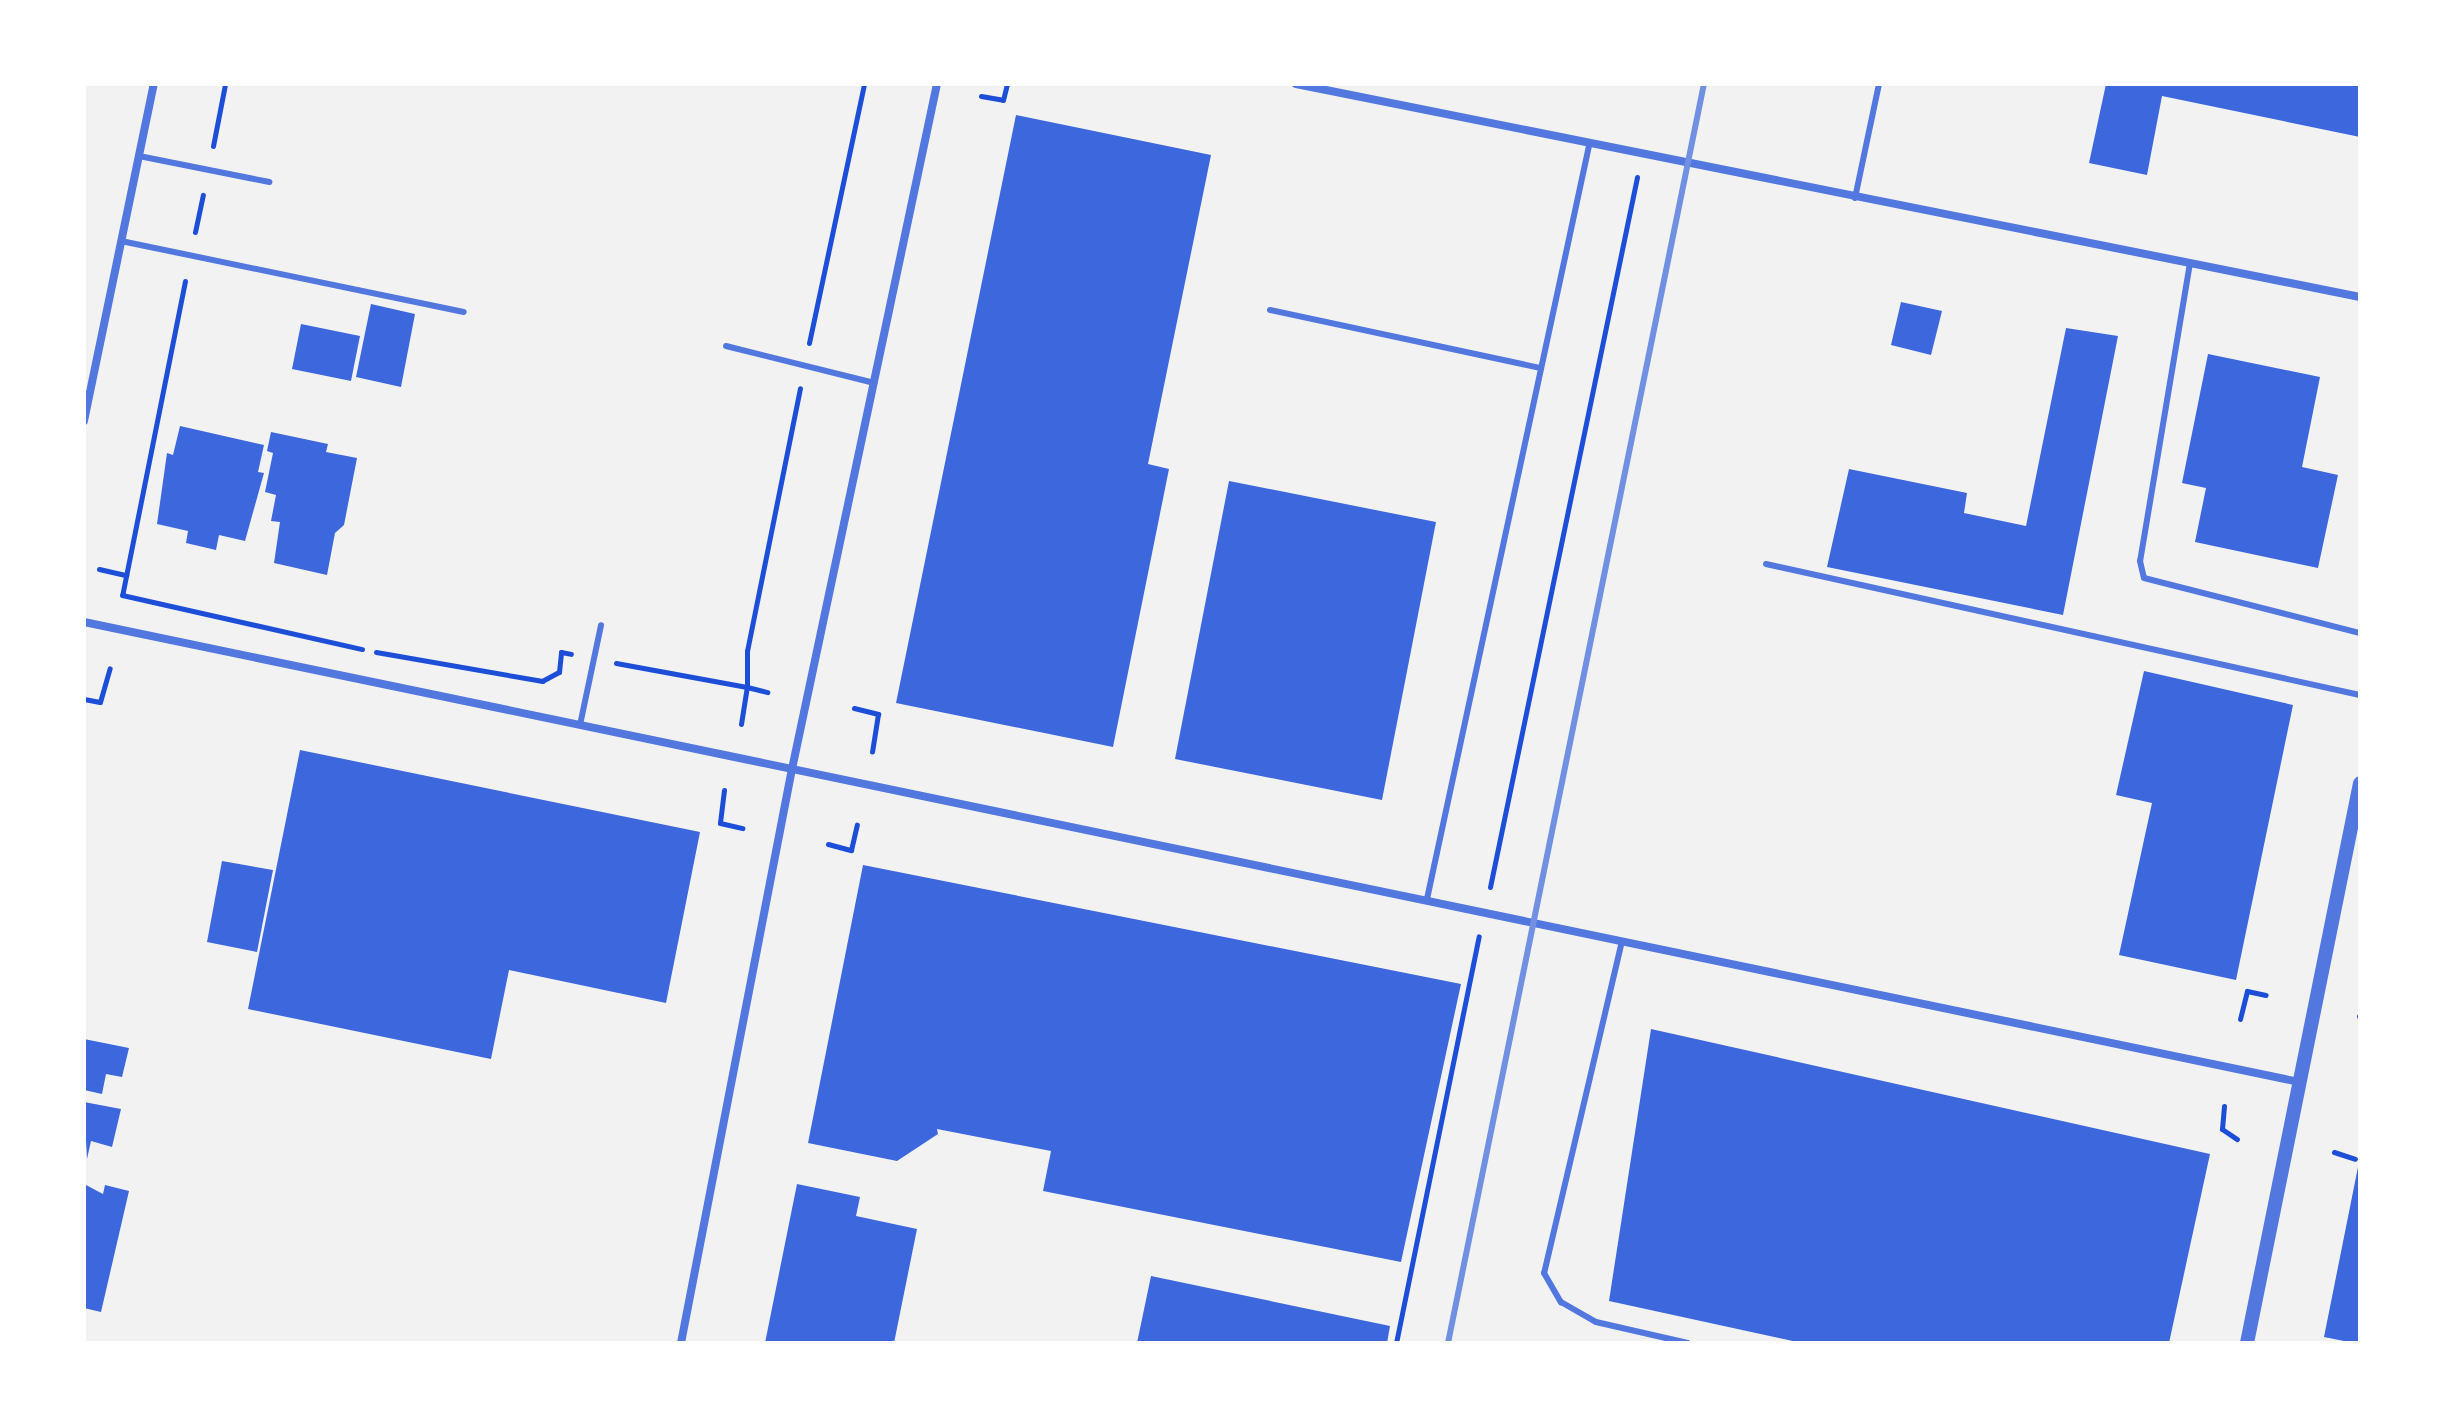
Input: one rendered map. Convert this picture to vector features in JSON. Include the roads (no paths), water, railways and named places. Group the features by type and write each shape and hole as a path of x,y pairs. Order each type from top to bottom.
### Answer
{"street":[{"path":"84,421 154,84"},
{"path":"681,1343 792,769 937,84"},
{"path":"1296,84 1589,146 2360,297"},
{"path":"84,622 2300,1082"},
{"path":"2247,1343 2360,783"}],"lane":[{"path":"1855,198 1879,84"},
{"path":"1427,899 1589,146"},
{"path":"139,156 269,182"},
{"path":"121,241 464,312"},
{"path":"2190,263 2140,561 2144,578 2360,633"},
{"path":"1270,310 1541,368"},
{"path":"726,346 874,383"},
{"path":"1766,564 2360,695"},
{"path":"580,725 601,625"},
{"path":"1622,941 1544,1273 1561,1302 1596,1322 1688,1343"}],"railway":[{"path":"1448,1343 1704,84"}]}
